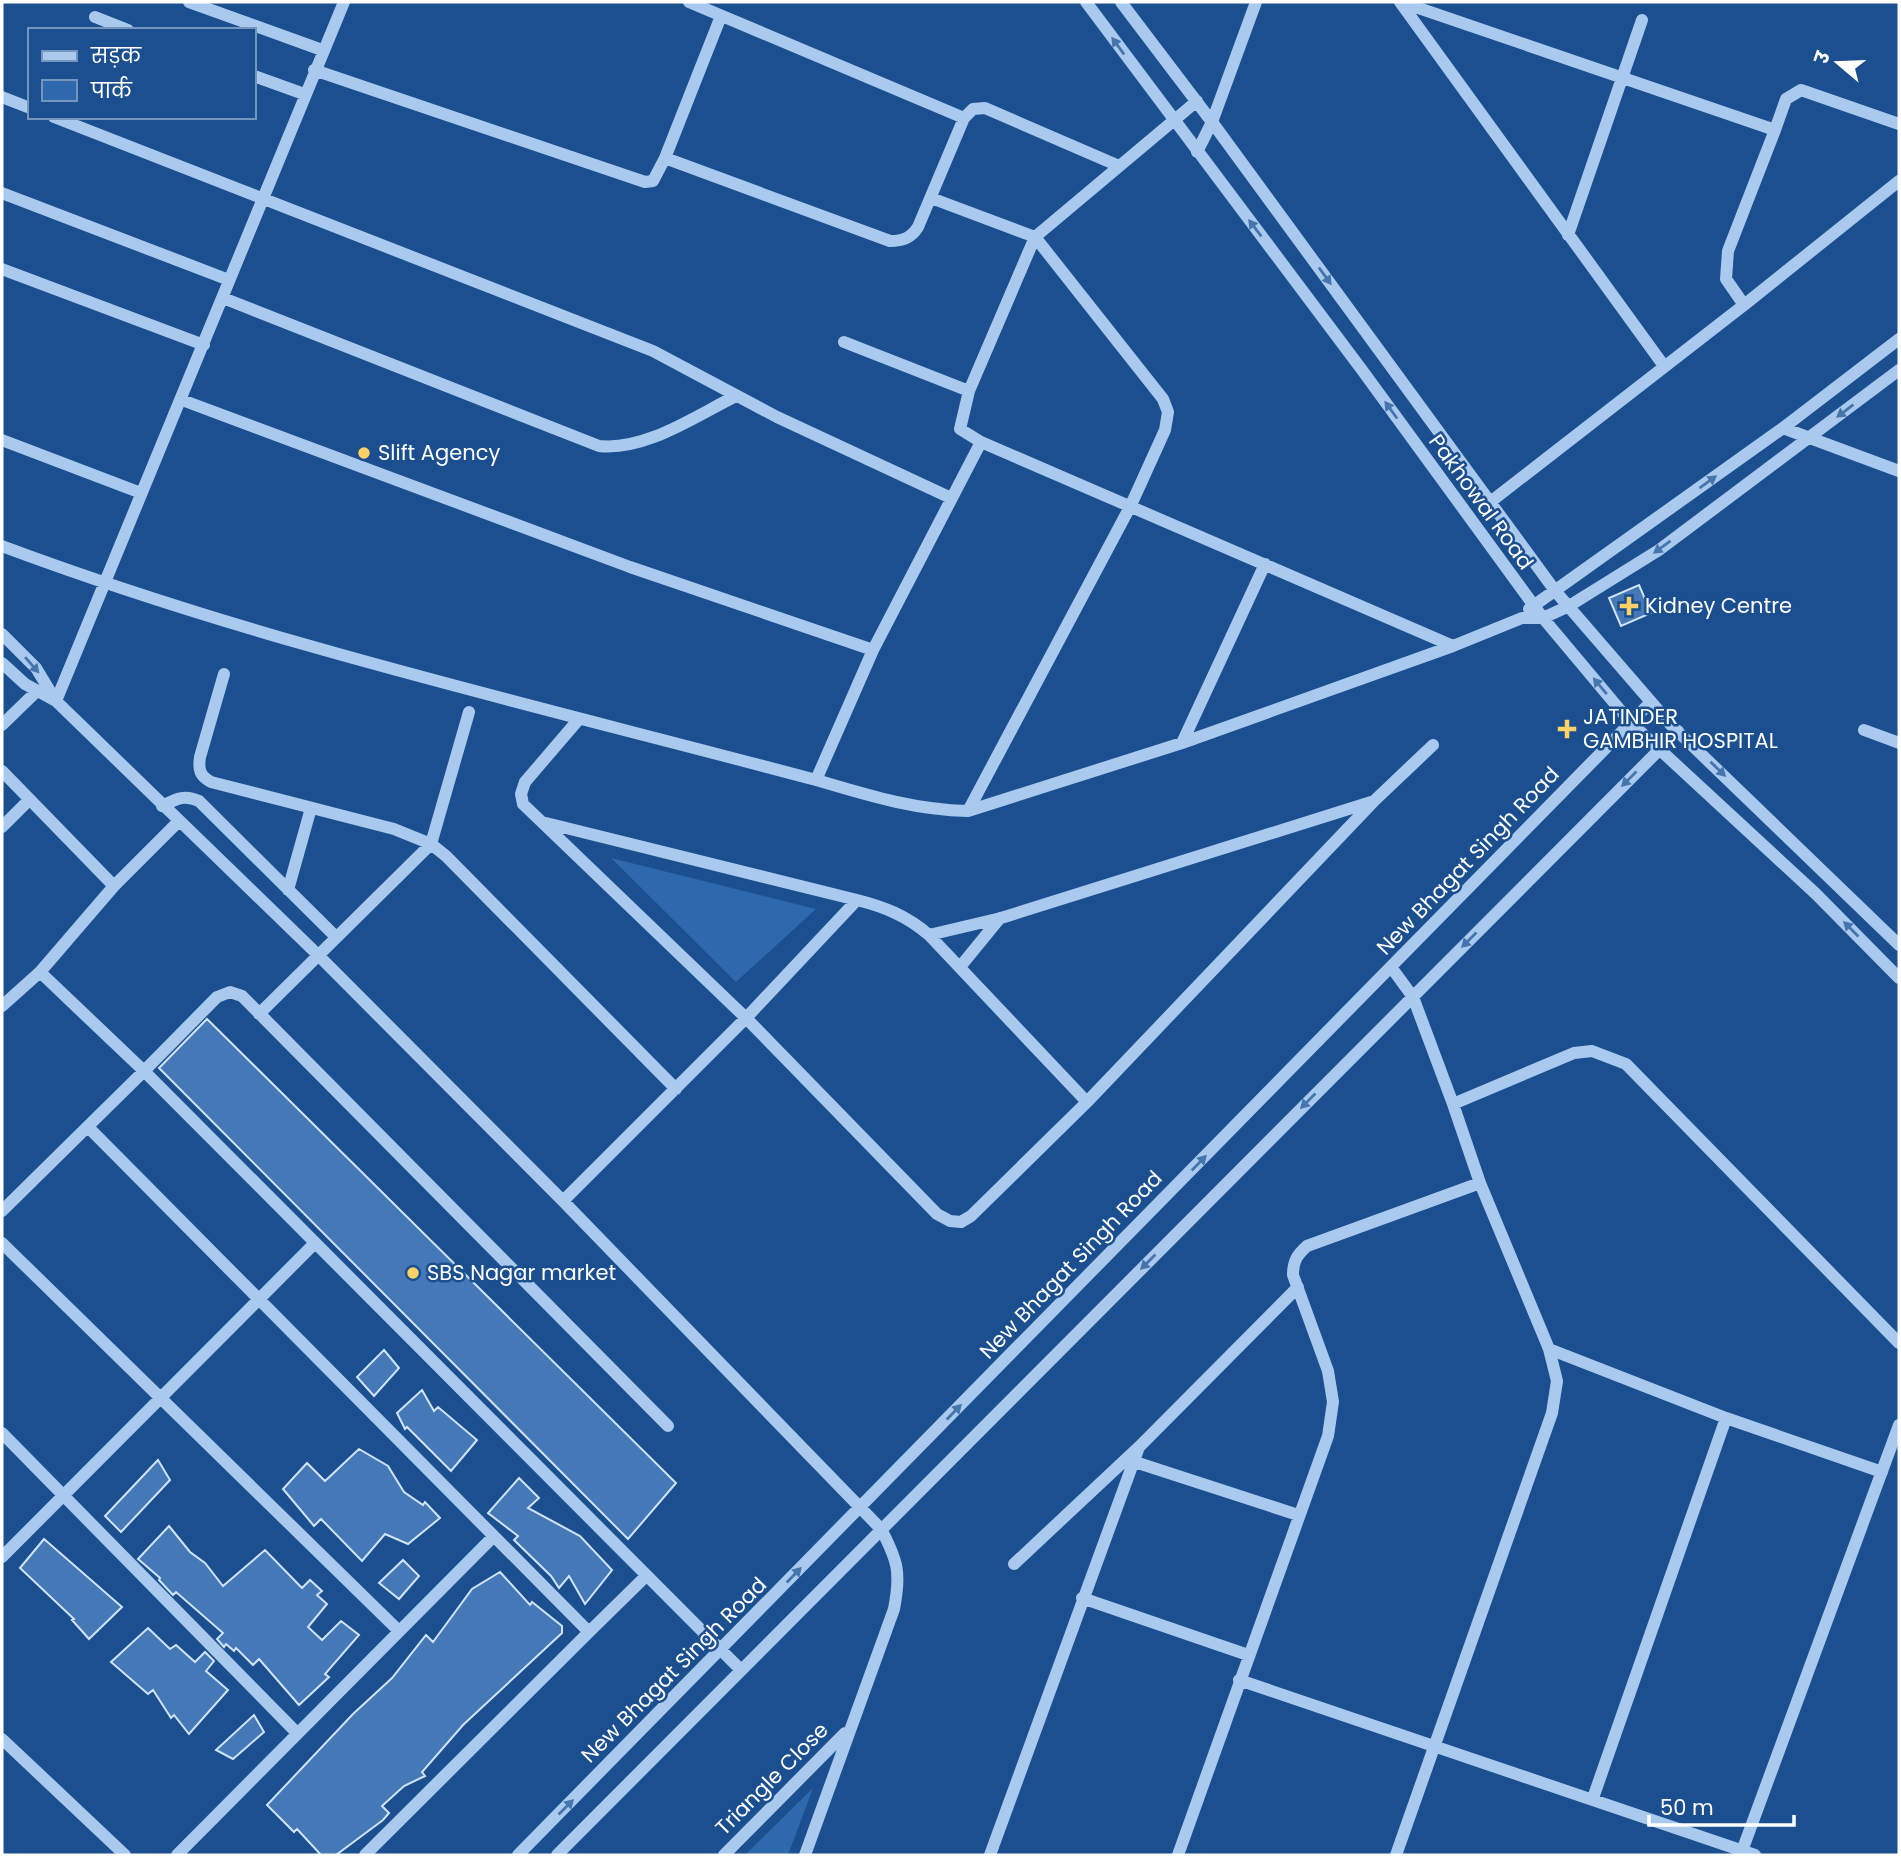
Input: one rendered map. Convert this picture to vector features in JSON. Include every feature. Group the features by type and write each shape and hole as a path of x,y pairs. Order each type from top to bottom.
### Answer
{"street":[{"path":"189,2 322,50"},
{"path":"56,701 182,400 314,69 344,2"},
{"path":"688,2 964,118"},
{"name":"Pakhowal Road","path":"1086,2 1362,370 1543,618 1631,723 1816,894 1899,978"},
{"name":"Pakhowal Road","path":"1121,2 1213,122 1556,592 1678,731 1899,944"},
{"path":"1197,152 1213,122 1256,2"},
{"path":"1400,2 1774,130"},
{"path":"1400,2 1664,366"},
{"path":"314,69 645,182 653,181 665,158 721,16"},
{"path":"95,17 123,28"},
{"path":"1568,234 1642,20"},
{"path":"256,77 304,94"},
{"path":"1744,305 1726,279 1728,251 1786,99 1801,90 1899,124"},
{"path":"2,97 28,107"},
{"path":"1197,101 1035,237 969,391 960,429 981,442 1453,646"},
{"path":"665,158 890,241 900,241 912,236 964,118 973,109 985,108 1119,166"},
{"path":"59,119 664,356 736,397 951,498"},
{"path":"1489,503 1899,181"},
{"path":"2,193 229,280"},
{"path":"931,198 1035,237 1163,399 1168,412 1165,430 1131,505 968,811"},
{"path":"2,269 204,345"},
{"path":"223,298 599,446 619,449 646,440 736,397"},
{"path":"1522,618 1532,604 1556,592 1783,428 1899,339"},
{"path":"844,342 969,391"},
{"path":"2,546 104,584 336,654 816,780 889,802 935,810 968,811 1182,743 1453,646 1522,618 1543,618 1569,606 1659,550 1899,370"},
{"path":"182,400 630,567 873,650"},
{"path":"1783,428 1899,471"},
{"path":"2,440 141,493"},
{"path":"816,780 873,650 981,442"},
{"path":"1182,743 1265,564"},
{"path":"2,634 36,668 56,701"},
{"path":"2,663 37,691 56,701"},
{"path":"224,674 200,757 198,768 202,777 212,782 394,829 431,844 446,856 676,1089"},
{"path":"2,725 37,691"},
{"name":"Triangle Close","path":"56,701 317,954 563,1200 881,1529 896,1558 900,1581 894,1609 805,1855"},
{"name":"New Bhagat Singh Road","path":"518,1855 1651,702"},
{"path":"259,1014 431,844 469,712"},
{"path":"579,719 525,782 521,794 523,804 746,1018 937,1213 950,1221 961,1222 971,1216 1087,1102 1373,802 1433,745"},
{"path":"1864,730 1899,743"},
{"path":"557,1855 1678,731"},
{"path":"2,771 114,886"},
{"path":"162,806 179,797 190,796 199,801 335,936"},
{"path":"2,827 29,800"},
{"path":"929,935 1001,918 1373,802"},
{"path":"288,890 311,808"},
{"path":"2,1006 40,972 114,886 179,821"},
{"path":"545,823 885,907 911,919 1087,1102"},
{"path":"563,1200 746,1018 857,900"},
{"path":"960,967 1001,918"},
{"path":"1391,967 1413,997 1480,1183 1549,1349 1557,1381 1552,1413 1396,1855"},
{"path":"40,972 144,1071 645,1577 741,1670"},
{"path":"2,1211 217,996 230,992 242,996 668,1426"},
{"path":"1453,1104 1574,1053 1591,1051 1626,1064 1899,1343"},
{"path":"88,1127 589,1632"},
{"path":"1178,1855 1328,1436 1333,1402 1328,1371 1298,1287 1293,1264 1298,1254 1307,1246 1480,1183"},
{"path":"2,1243 399,1631"},
{"path":"2,1557 315,1243"},
{"path":"1014,1564 1139,1447 1298,1287"},
{"path":"1549,1349 1726,1418 1882,1472"},
{"path":"1593,1798 1726,1418"},
{"path":"1239,1680 1749,1853 1899,1425"},
{"path":"2,1433 297,1734"},
{"path":"990,1855 1139,1447"},
{"path":"1135,1462 1298,1514"},
{"path":"177,1855 493,1537"},
{"path":"365,1855 645,1577"},
{"path":"1082,1598 1248,1655"},
{"name":"Triangle Close","path":"724,1855 848,1730"},
{"path":"2,1739 125,1855"}],"green space":[{"path":"611,858 816,909 736,982"},
{"path":"813,1788 788,1855 745,1855"}],"building":[{"path":"1639,585 1651,613 1621,626 1609,598"},
{"name":"SBS Nagar market","path":"207,1019 676,1483 628,1539 159,1068"},
{"path":"384,1350 399,1368 374,1396 357,1377"},
{"path":"422,1390 434,1411 438,1407 477,1440 451,1471 407,1427 405,1429 397,1413"},
{"path":"359,1449 388,1466 404,1492 423,1505 425,1502 440,1518 408,1544 385,1534 362,1561 321,1519 314,1526 283,1489 307,1463 325,1481"},
{"path":"158,1460 170,1480 121,1532 105,1516"},
{"path":"519,1478 539,1498 528,1508 580,1536 612,1570 585,1604 569,1576 559,1588 551,1576 514,1540 518,1536 488,1513"},
{"path":"169,1526 223,1586 265,1550 302,1588 310,1580 322,1591 317,1595 327,1604 308,1627 322,1640 341,1621 359,1635 325,1674 329,1677 299,1705 259,1659 253,1665 236,1648 234,1651 226,1644 224,1647 217,1639 223,1633 176,1592 173,1595 160,1578 138,1559"},
{"path":"44,1539 122,1607 89,1639 72,1620 74,1619 20,1568"},
{"path":"403,1560 419,1576 399,1599 379,1583"},
{"path":"500,1572 530,1605 532,1602 562,1626 562,1633 463,1725 422,1772 425,1776 404,1786 382,1806 389,1813 383,1820 336,1855 321,1855 297,1829 294,1832 267,1805 353,1714 392,1678 426,1635 433,1642 472,1589"},
{"path":"148,1628 170,1649 176,1645 195,1662 205,1652 214,1661 206,1671 228,1690 189,1734 174,1715 171,1718 153,1690 148,1694 111,1662"},
{"path":"254,1715 264,1732 233,1759 216,1750"}],"place":[{"name":"Slift Agency","path":"364,453"},
{"name":"Kidney Centre","path":"1629,606"},
{"name":"JATINDER GAMBHIR HOSPITAL","path":"1567,729"},
{"name":"SBS Nagar market","path":"413,1273"}]}
